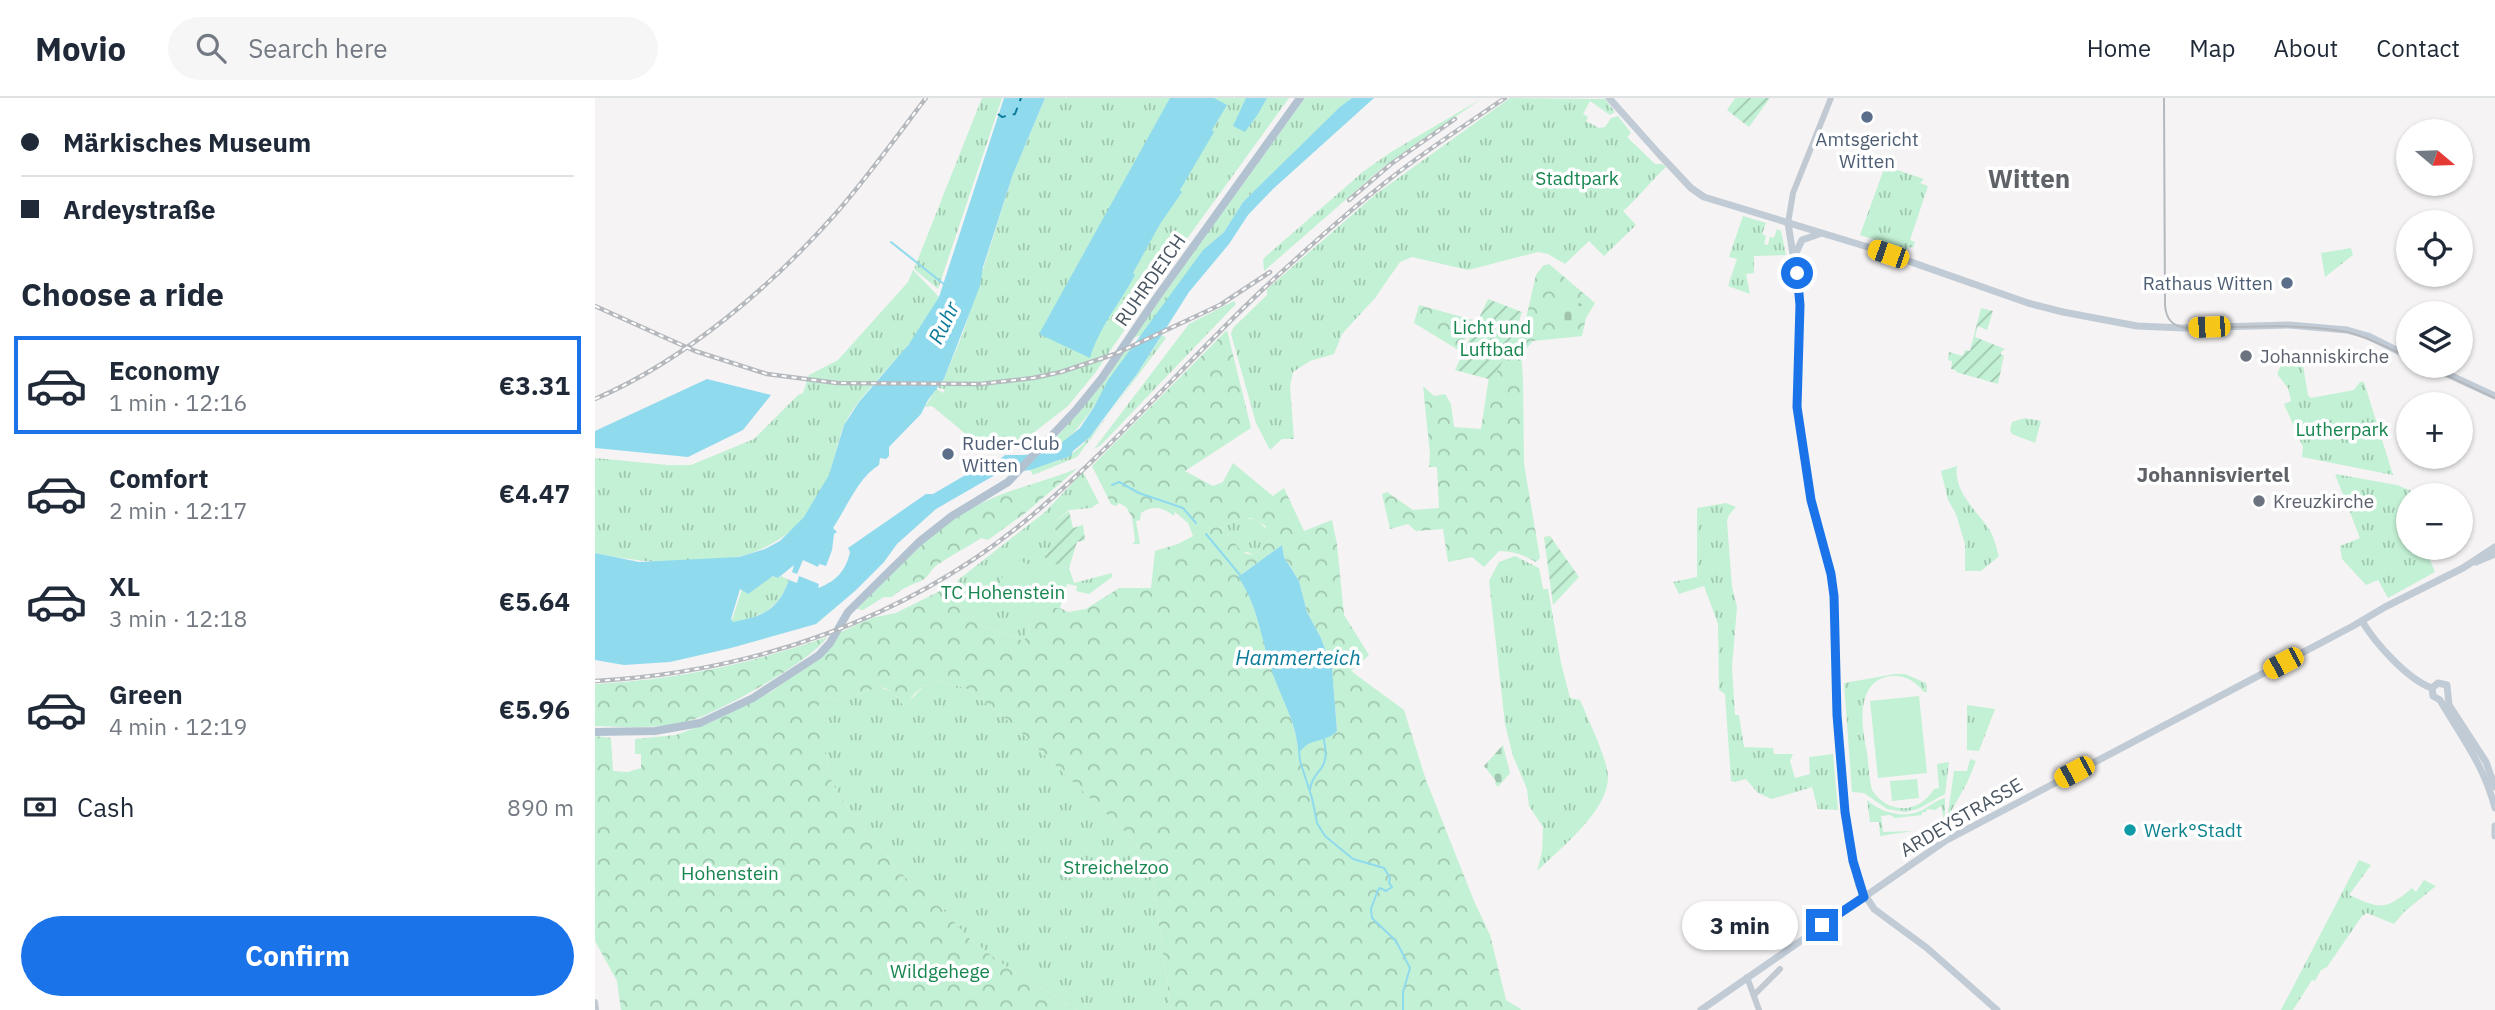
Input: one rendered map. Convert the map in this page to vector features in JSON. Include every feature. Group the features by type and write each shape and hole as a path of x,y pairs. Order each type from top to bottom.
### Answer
{"main road":[{"name":"RUHRDEICH","path":"595,732 643,732 688,727 753,698 819,655 830,643 848,612 933,530 1002,487 1037,453 1102,377 1300,98"},
{"path":"1609,98 1697,193 1708,199 2050,309 2137,326 2289,325 2338,329 2368,336 2396,350"},
{"path":"1788,223 1800,299 1797,407 1811,500 1831,574 1834,596 1837,715 1845,812 1853,861 1864,897 1881,916 1931,952 1997,1010"},
{"path":"1794,257 1802,240 1819,233"},
{"path":"2456,378 2495,396"},
{"path":"2463,568 2495,547"},
{"path":"2463,568 2495,554"},
{"name":"ARDEYSTRASSE","path":"1701,1010 1945,841 2463,568"},
{"path":"2362,621 2384,650 2409,674 2432,688"},
{"path":"2432,688 2438,682 2446,684 2449,690 2444,699"},
{"path":"2432,688 2433,696 2444,699 2467,731 2486,762 2495,787"},
{"path":"2444,699 2475,754 2490,788 2495,808"},
{"path":"2495,826 2495,836"}],"street":[{"path":"1788,223 1793,193 1831,98"},
{"path":"1754,995 1780,969"},
{"path":"1747,977 1759,1010"},
{"path":"595,1002 596,1010"}],"green space":[{"path":"982,98 1002,98 938,289 914,269"},
{"path":"1045,98 1289,98 1181,247 1095,373 1068,406 1032,434 1008,446 973,440 932,406 925,407 936,389 943,393 945,389 938,388 963,333 1013,174"},
{"path":"1305,98 1352,98 1243,202 1224,232 1203,250 1143,335 1132,338"},
{"name":"Stadtpark","path":"1510,98 1605,99 1615,112 1610,115 1590,101 1583,114 1588,117 1586,121 1599,128 1605,127 1611,118 1618,116 1631,133 1627,137 1655,164 1666,167 1623,211 1636,225 1604,256 1589,241 1565,264 1548,254 1538,252 1468,270 1412,257 1400,262 1375,298 1342,334 1334,354 1310,361 1293,372 1290,386 1294,439 1282,439 1270,450 1256,423 1231,334 1233,328 1267,295 1267,289 1376,194"},
{"path":"1735,98 1770,98 1749,127 1727,110"},
{"path":"1481,99 1382,168 1264,271 1265,257 1364,171"},
{"path":"1885,166 1924,179 1920,183 1928,186 1910,240 1915,242 1913,248 1908,247 1907,250 1860,235"},
{"path":"1743,216 1766,223 1762,234 1766,236 1764,244 1768,245 1770,237 1774,238 1777,229 1781,231 1786,255 1754,256 1754,273 1746,274 1750,294 1728,286 1737,259 1729,257"},
{"path":"2351,248 2353,255 2325,277 2321,253"},
{"path":"1549,264 1595,303 1586,318 1582,336 1533,341 1521,354 1524,464 1540,558 1536,562 1518,554 1499,551 1484,567 1472,557 1448,562 1443,529 1416,531 1408,524 1390,529 1382,494 1387,492 1413,510 1439,508 1437,467 1429,467 1423,386 1434,396 1445,394 1451,404 1454,427 1481,429 1489,377 1515,334 1522,336 1536,275 1543,266"},
{"path":"913,270 939,297 916,334 850,414 821,492 808,513 784,536 761,549 735,558 707,562 649,561 595,553 595,458 691,465 754,439 803,393 809,375 838,360 908,282"},
{"path":"1561,298 1582,304 1576,326 1555,320"},
{"name":"Licht und Luftbad","path":"1488,299 1522,312 1511,347 1492,380 1455,370"},
{"path":"1234,301 1236,304 1101,445 1094,449 1189,324"},
{"path":"1419,305 1473,320 1460,351 1414,323"},
{"path":"1981,308 1993,311 1987,330 1978,326 1975,337 2005,349 2001,352 2001,355 2004,355 1998,384 1956,372 1951,369 1952,361 1948,360 1949,352 1963,356 1965,350 1970,351"},
{"name":"Hohenstein","path":"1227,330 1251,428 1185,471 1213,486 1223,482 1233,463 1273,496 1284,488 1304,531 1332,520 1344,615 1369,655 1351,671 1404,710 1426,780 1490,935 1506,1000 1522,1010 1171,1010 1153,881 1134,840 1010,722 966,688 938,681 924,686 905,707 891,691 879,687 836,701 828,697 821,700 817,709 826,723 826,754 832,783 851,813 904,877 927,893 970,939 1004,965 1077,1010 621,1010 617,981 595,941 595,736 611,738 613,771 628,772 641,768 641,754 635,754 635,739 676,735 711,722 771,692 824,653 839,633 871,618 896,613 944,589 982,626 1024,641 1036,608 1060,608 1068,612 1086,609 1119,588 1151,588 1155,551 1193,536 1188,523 1175,512 1174,516 1162,509 1150,509 1141,513 1140,520 1136,521 1140,544 1132,544 1135,541 1132,517 1126,507 1119,503 1116,506 1111,504 1092,466","holes":["1243,518 1251,518 1266,526 1264,531 1273,538 1253,555 1243,553 1221,527","1282,545 1284,557 1299,581 1307,612 1321,638 1332,668 1337,731 1305,745 1300,751 1256,613 1239,576"]},
{"path":"1162,335 1166,338 1077,457 1033,475 1030,470 1069,456 1094,433"},
{"path":"1134,347 1069,437 1044,452 1108,377 1124,351"},
{"name":"Lutherpark","path":"2288,350 2302,360 2308,395 2311,398 2354,390 2360,382 2364,382 2393,475 2302,457 2303,447 2284,404 2291,401 2288,388 2277,374"},
{"path":"2025,418 2041,421 2035,443 2012,434 2010,430 2012,422"},
{"path":"1957,466 1958,484 1991,532 1999,556 1981,571 1965,571 1965,544 1956,514 1948,500 1941,471"},
{"path":"1078,468 1024,514 988,540 981,538 937,565 923,580 902,589 892,597 884,597 863,610 857,609 917,549 967,511 997,496"},
{"name":"TC Hohenstein","path":"1083,472 1099,503 1091,508 1069,510 1052,524 1060,538 1055,564 1069,568 1074,583 1112,573 1112,577 1089,594 1076,591 1077,586 1067,584 1060,608 1036,608 1024,641 982,626 954,599 958,580 1045,512"},
{"name":"Lutherpark","path":"2335,474 2396,485 2396,560 2430,560 2435,572 2388,598 2378,580 2366,585 2342,559 2340,546 2360,538"},
{"path":"1726,503 1736,507 1727,521 1732,587 1737,607 1732,667 1735,715 1739,715 1744,747 1773,748 1774,754 1793,754 1790,761 1795,778 1810,774 1809,757 1833,754 1838,810 1818,809 1812,787 1772,799 1758,793 1746,779 1731,781 1725,694 1719,690 1718,624 1704,586 1679,594 1673,582 1697,577 1697,508"},
{"path":"1069,511 1073,528 1083,525 1085,540 1077,542 1069,568 1044,557 1060,538 1052,524"},
{"path":"1243,518 1258,521 1273,538 1253,555 1243,553 1221,527"},
{"path":"1550,536 1579,577 1553,605 1544,537"},
{"path":"1515,556 1539,568 1543,589 1548,589 1570,698 1580,700 1601,750 1608,777 1606,790 1592,816 1570,841 1537,871 1542,852 1543,827 1529,806 1527,789 1513,756 1505,724 1489,581 1499,562"},
{"path":"1011,557 1037,568 1027,594 1000,583"},
{"path":"1039,572 1065,583 1055,608 1029,597"},
{"path":"776,575 789,580 774,605 761,614 733,623 742,589 744,591"},
{"path":"827,637 784,672 700,717 664,726 595,726 595,684 713,669"},
{"path":"1905,674 1926,683 1927,692 1914,682 1897,676 1880,679 1872,685 1864,704 1863,727 1872,790 1886,804 1912,807 1920,804 1934,789 1939,788 1937,764 1949,762 1945,794 1918,809 1905,812 1887,809 1864,793 1852,792 1844,683"},
{"name":"Streichelzoo","path":"938,681 966,688 1010,722 1134,840 1153,881 1171,1010 1077,1010 1004,965 970,939 927,893 904,877 851,813 832,783 826,754 826,723 817,709 819,701 828,697 836,701 879,687 893,692 904,706 924,686"},
{"path":"1919,696 1927,773 1878,778 1870,701"},
{"path":"1967,705 1995,709 1979,751 1967,750"},
{"path":"1503,745 1510,773 1498,787 1484,766"},
{"path":"1970,759 1976,761 1950,813 1955,827 1948,813 1954,771 1967,771"},
{"path":"1917,779 1919,798 1892,801 1890,781"},
{"path":"1945,798 1945,818 1950,829 1932,838 1946,828 1941,806 1935,810 1927,809 1922,815 1895,818 1890,815 1881,816 1883,832 1913,831 1880,836 1879,822 1870,822 1867,800 1885,811 1906,814 1920,811"},
{"path":"2359,860 2371,865 2349,895 2369,903 2389,904 2412,888 2416,892 2424,880 2436,886 2404,912 2394,924 2367,913 2362,916 2327,967 2321,970 2315,981 2312,980 2293,1010 2281,1010"}],"water":[{"name":"Ruhr","path":"1004,98 1045,98 1013,174 983,267 980,286 944,379 921,414 889,447 889,456 886,459 880,458 879,465 865,477 853,494 833,528 837,532 834,534 826,566 819,564 818,567 803,560 797,574 792,572 794,565 778,578 773,576 748,594 740,589 731,619 733,622 769,610 780,598 789,580 797,583 799,576 819,584 818,588 830,582 840,574 846,564 850,552 848,548 926,494 933,494 974,470 971,464 974,463 977,468 995,463 1005,455 1051,451 1080,428 1108,380 1203,250 1224,232 1243,202 1340,107 1352,98 1374,98 1248,215 1229,244 1189,292 1137,374 1090,437 1073,451 1071,456 1030,470 995,475 936,509 897,544 884,562 855,591 816,624 670,662 624,665 595,660 595,553 639,562 739,557 780,541 804,517 829,475 844,425 859,402 909,344 939,297"},
{"path":"1170,98 1214,98 1227,105 1180,190 1182,192 1160,224 1133,273 1135,275 1104,325 1090,358 1039,334"},
{"path":"1246,98 1267,98 1245,132 1233,126"},
{"path":"707,379 771,395 743,430 688,457 595,448 595,431"},
{"name":"Hammerteich","path":"1282,545 1284,557 1299,581 1307,612 1321,638 1332,668 1337,731 1308,744 1301,751 1298,750 1291,718 1274,678 1254,609 1238,577"}],"waterway":[{"path":"891,242 945,285"},
{"path":"1112,485 1119,482 1139,493 1183,508 1196,523"},
{"path":"1206,534 1240,575"},
{"path":"1310,789 1325,759 1324,740"},
{"path":"1299,750 1317,823 1325,836 1353,859 1384,868 1390,878 1392,887 1386,891 1380,888 1378,890 1371,909 1372,918 1396,941 1410,968 1403,992 1403,1010"}],"ferry route":[{"path":"998,114 1002,117 1015,114 1021,98"}],"tram line":[{"path":"2164,98 2165,305 2171,322 2187,328 2287,326 2327,329 2363,337 2396,352"},
{"path":"2452,378 2495,398"}],"railway":[{"path":"595,399 662,364 695,342 757,293 838,211 926,98"},
{"path":"595,681 654,676 712,666 770,652 826,634 933,584 983,553 1061,491 1232,319 1325,233 1405,167 1505,98"},
{"path":"1349,200 1391,164 1455,119"},
{"path":"595,306 695,351 767,374 837,383 980,384 1061,372 1115,354 1220,305 1270,272"}],"place":[{"name":"Amtsgericht Witten","path":"1867,117"},
{"name":"Rathaus Witten","path":"2287,283"},
{"name":"Johanniskirche","path":"2246,356"},
{"name":"Ruder-Club Witten","path":"948,454"},
{"name":"Kreuzkirche","path":"2259,501"},
{"name":"Werk°Stadt","path":"2130,830"}],"district":[{"name":"Witten","path":"2029,179"},
{"name":"Johannisviertel","path":"2213,475"}],"route":[{"path":"1797,273 1800,305 1797,407 1811,500 1831,574 1836,641 1837,715 1845,812 1848,839 1864,897 1822,925"}],"park label":[{"name":"Wildgehege","path":"940,971"}]}
